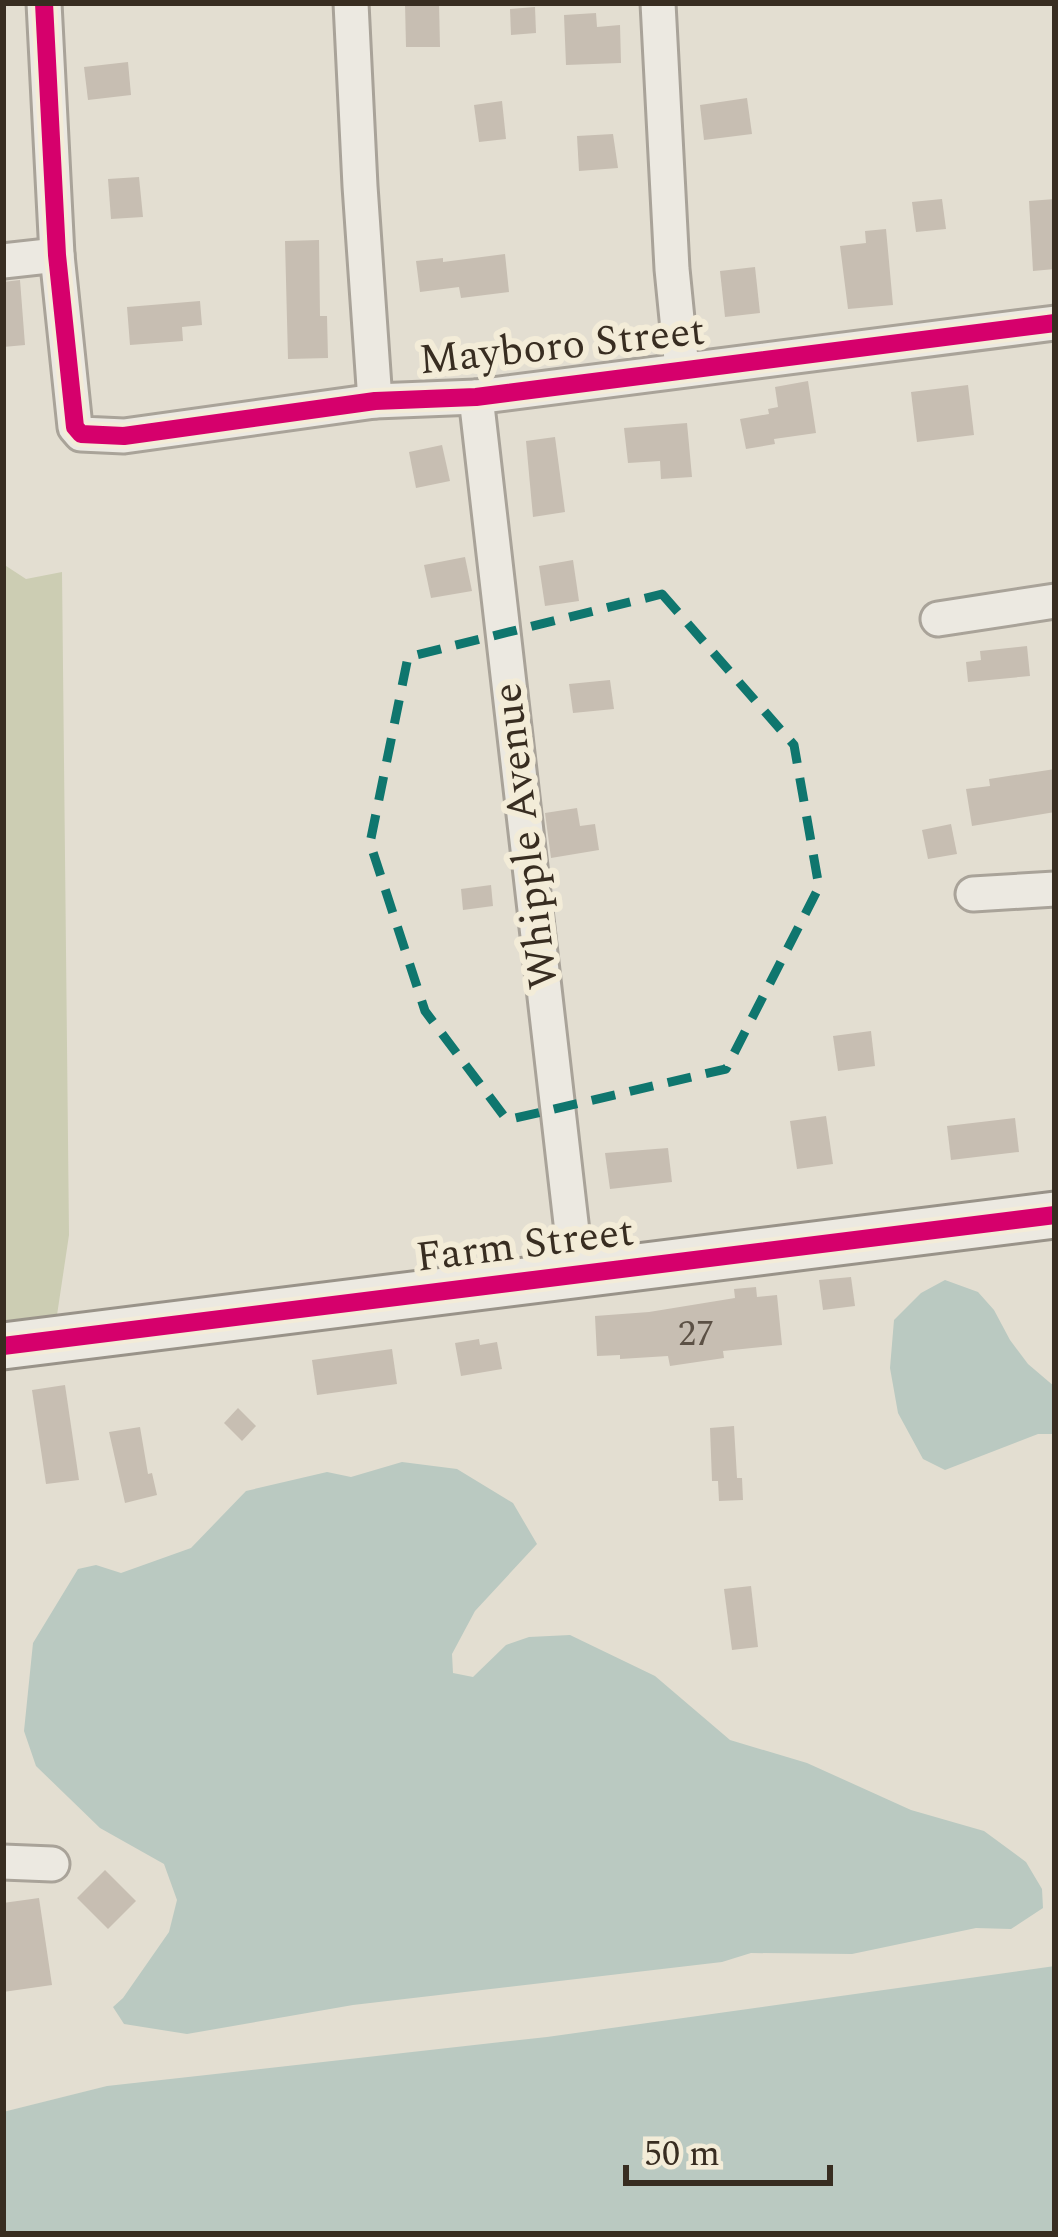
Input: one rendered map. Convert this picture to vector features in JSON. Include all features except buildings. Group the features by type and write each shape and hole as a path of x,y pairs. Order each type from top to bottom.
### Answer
{"street":[{"path":"3,261 57,255 44,3"},
{"path":"351,3 375,401"},
{"path":"658,3 682,369"},
{"name":"Mayboro Street","path":"57,255 75,427 98,437 375,401 476,397 1055,323"},
{"name":"Whipple Avenue","path":"476,397 577,1275"},
{"path":"938,619 1055,602"},
{"path":"973,894 1055,889"},
{"name":"Farm Street","path":"3,1346 1055,1215"},
{"path":"3,1862 52,1864"}],"highlighted area":[{"path":"662,594 794,745 819,887 726,1069 507,1120 425,1011 370,843 408,657"}],"green space":[{"path":"3,564 26,579 62,572 69,1235 57,1315 3,1321"}],"shaded area":[{"path":"945,1280 978,1292 1028,1364 1055,1387 1055,1434 1038,1434 945,1470 923,1459 898,1413 890,1368 894,1320 921,1293"},
{"path":"402,1462 457,1469 513,1503 537,1544 475,1611 452,1654 453,1673 473,1677 506,1645 529,1637 570,1635 655,1676 730,1740 807,1763 911,1810 984,1831 1026,1862 1042,1889 1043,1908 1011,1929 976,1928 852,1954 751,1953 722,1962 353,2005 187,2034 124,2024 113,2007 169,1932 177,1900 164,1864 100,1828 36,1766 24,1731 33,1643 78,1569 96,1565 121,1573 191,1548 246,1491 327,1472 351,1477"},
{"path":"1055,1966 1055,2234 3,2234 3,2112 107,2086 547,2037"}],"cycle path":[{"path":"44,3 57,255 75,427 81,434 124,436 375,401 476,397 1055,323"},
{"path":"3,1346 1055,1215"}]}
